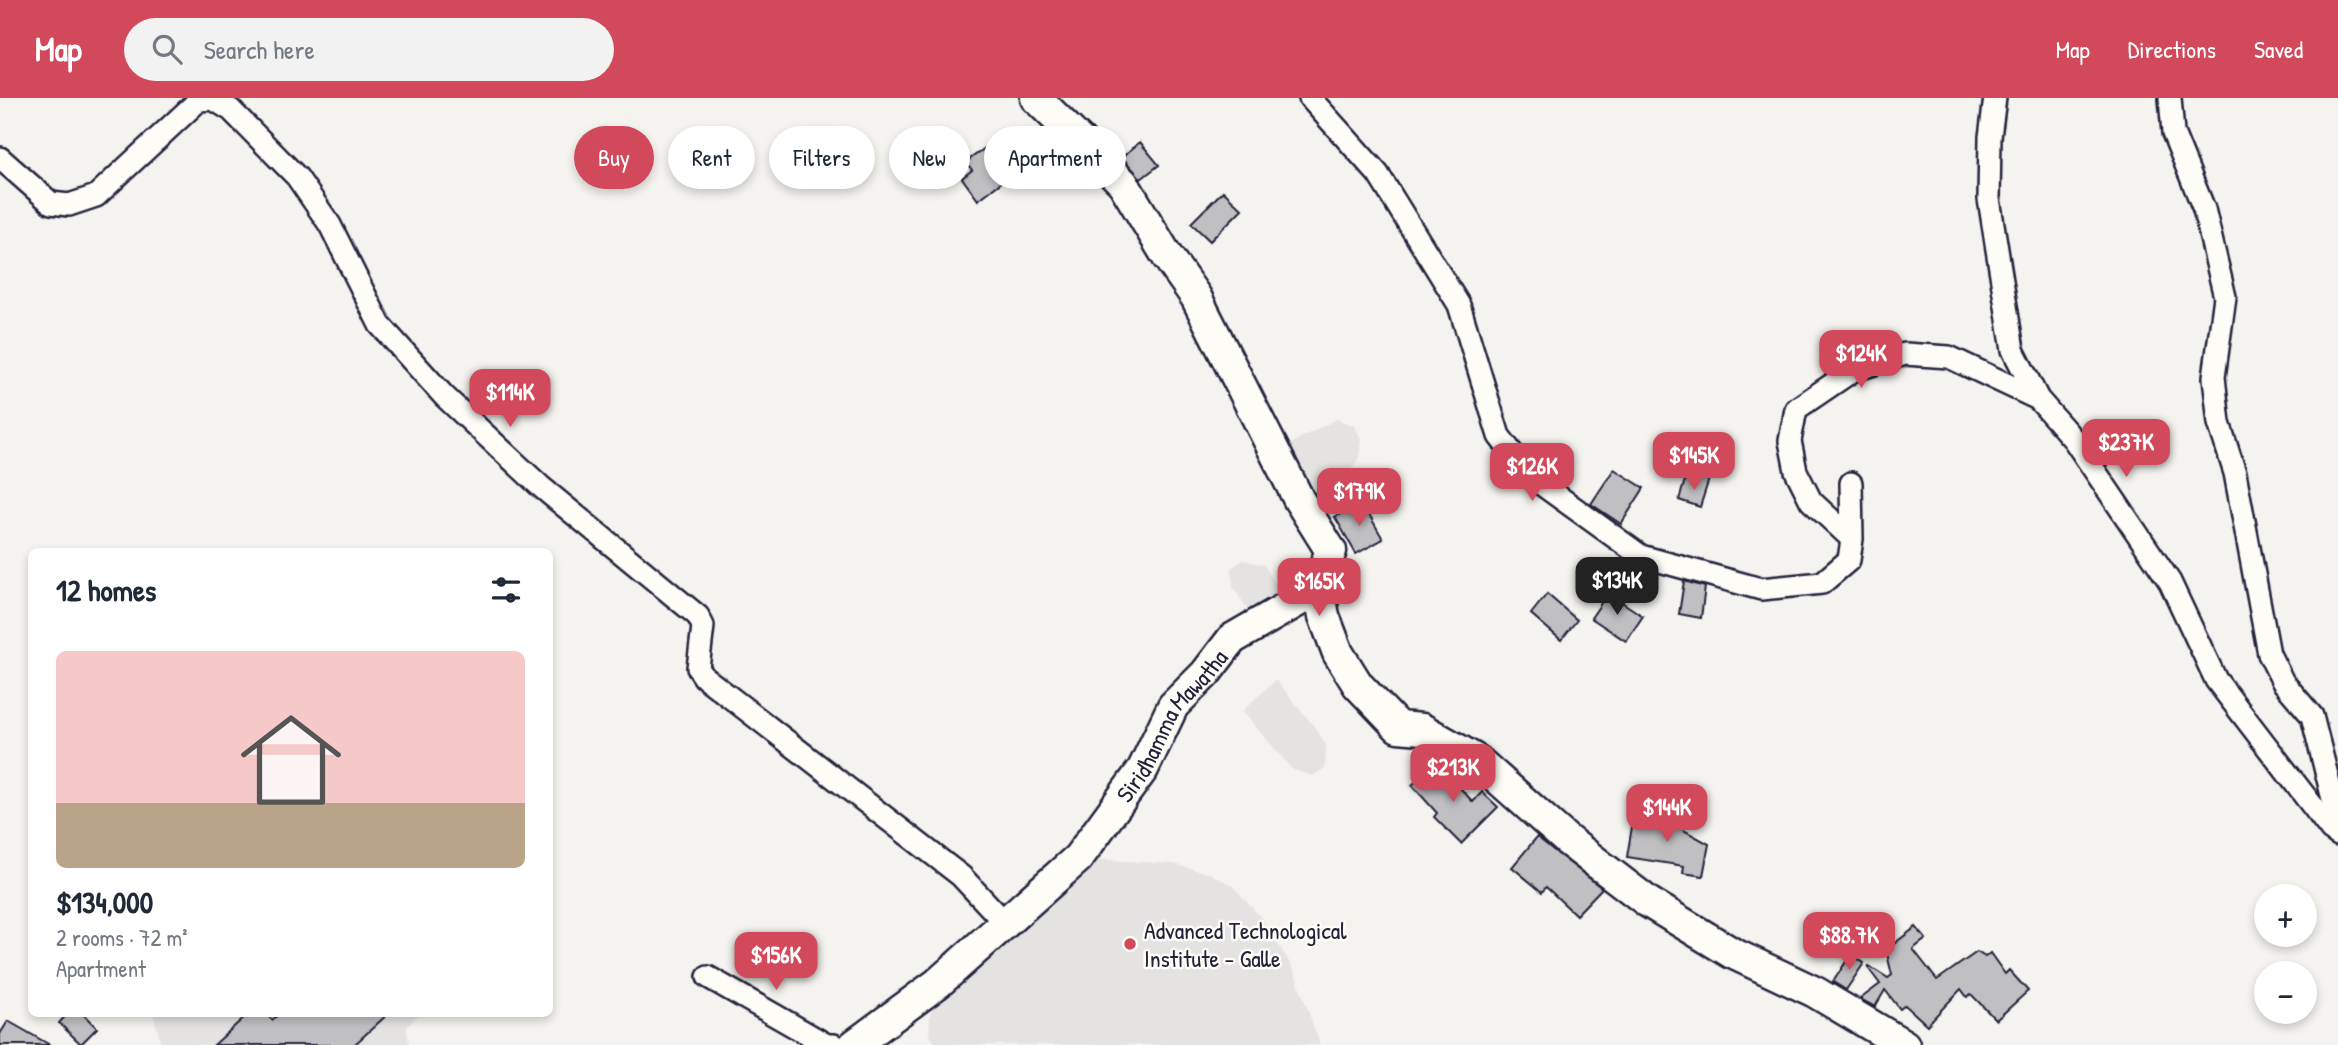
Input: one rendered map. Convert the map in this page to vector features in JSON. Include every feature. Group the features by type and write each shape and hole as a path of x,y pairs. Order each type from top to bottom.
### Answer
{"street":[{"name":"Siridhamma Mawatha","path":"854,1045 938,983 1078,858 1143,769 1173,706 1206,673 1232,639 1310,594 1318,583 1331,551 1299,500 1196,297 1167,256 1123,183 1035,98"},
{"path":"1310,98 1378,174 1459,305 1499,436 1531,476 1641,556 1761,589 1822,583 1849,560 1853,539 1851,482"},
{"path":"1995,98 1990,136 1989,199 2013,350 2038,399 2074,440 2170,582 2216,680 2331,830 2338,835"},
{"path":"2170,98 2173,133 2204,209 2225,297 2214,377 2220,423 2235,473 2269,654 2283,682 2312,716 2338,819"},
{"path":"0,158 51,203 69,205 96,196 198,100 213,99 232,110 296,177 330,225 380,325 435,386 540,486 698,616 703,626 698,668 704,677 961,876 1005,923"},
{"path":"1853,539 1811,500 1796,471 1790,441 1796,409 1852,371 1905,354 1949,357 2038,399"},
{"path":"1318,583 1324,616 1338,653 1358,685 1398,727 1422,729 1478,761 1567,840 1648,902 1732,953 1815,992 1903,1045"},
{"path":"708,977 827,1045 834,1045"}],"shaded area":[{"path":"1337,419 1355,426 1362,441 1360,456 1345,480 1299,500 1276,454"},
{"path":"1243,560 1264,565 1289,605 1257,623 1233,587 1231,568"},
{"path":"1276,680 1326,745 1325,768 1313,776 1293,770 1242,711"},
{"name":"Advanced Technological Institute - Galle","path":"1078,858 1174,864 1211,874 1233,886 1262,919 1294,970 1320,1045 937,1045 929,1035 930,1014 938,983"},
{"path":"154,1017 416,1017 407,1027 409,1045 161,1045"}],"building":[{"path":"1140,142 1159,165 1141,179 1126,162 1126,154"},
{"path":"984,149 984,189 992,189 978,200 970,189 970,159"},
{"path":"1223,191 1242,209 1210,241 1191,223"},
{"path":"1614,469 1644,488 1621,524 1591,504"},
{"path":"1709,479 1700,507 1679,500 1685,480"},
{"path":"1362,502 1383,539 1356,554 1335,517"},
{"path":"1684,581 1705,587 1701,618 1679,614"},
{"path":"1608,593 1643,616 1626,641 1591,618"},
{"path":"1547,594 1577,620 1561,640 1531,614"},
{"path":"1437,763 1473,802 1482,792 1498,807 1461,844 1434,817 1437,813 1412,785"},
{"path":"1634,814 1671,819 1671,823 1709,844 1703,876 1683,873 1684,866 1627,857"},
{"path":"1537,837 1602,888 1576,915 1546,887 1542,892 1512,867"},
{"path":"1916,927 1926,939 1913,949 1937,980 1977,952 1985,957 1990,953 2005,974 2009,970 2028,991 1996,1020 1971,994 1967,997 1961,989 1927,1025 1905,1005 1900,1009 1885,990 1875,1007 1860,999 1880,984 1869,966 1888,978 1892,975 1886,950"},
{"path":"1851,954 1864,963 1846,990 1833,982"},
{"path":"64,1017 86,1017 97,1028 81,1044 59,1023"},
{"path":"245,1017 269,1017 272,1020 275,1017 385,1017 354,1045 214,1045"},
{"path":"8,1021 50,1045 0,1045 0,1034"}],"place":[{"name":"Advanced Technological Institute - Galle","path":"1130,944"}]}
